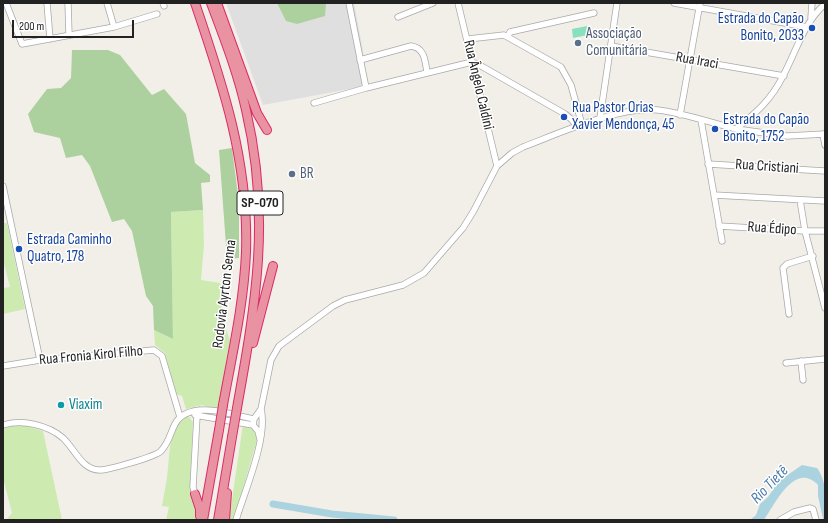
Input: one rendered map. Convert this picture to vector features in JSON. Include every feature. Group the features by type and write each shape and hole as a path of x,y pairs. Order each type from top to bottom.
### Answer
{"highway":[{"name":"Rodovia Ayrton Senna","path":"195,3 220,77 234,129 245,204 244,273 203,520"},
{"name":"Rodovia Ayrton Senna","path":"211,3 240,85 252,141 258,188 260,222 259,266 254,312 236,408 218,520"},
{"path":"217,3 257,113 267,130"},
{"path":"244,366 258,328 273,266"},
{"path":"225,478 227,499 225,520"},
{"path":"195,494 198,496 204,496 208,492"},
{"path":"195,494 200,509 200,520"}],"street":[{"path":"6,3 12,15 20,43 114,27 157,14"},
{"path":"47,3 50,39"},
{"path":"68,3 70,35"},
{"path":"107,3 114,27"},
{"path":"349,3 366,88"},
{"path":"398,17 433,3"},
{"name":"Rua Ângelo Caldini","path":"458,3 468,39 472,62 497,166"},
{"path":"600,118 617,3"},
{"path":"674,3 699,5 807,27"},
{"path":"736,129 762,108 784,76 811,18 812,3"},
{"path":"811,18 825,4"},
{"path":"680,115 699,5"},
{"path":"508,36 510,32 594,13"},
{"path":"468,39 500,35 508,36 561,67 565,71 571,85 579,126"},
{"path":"360,60 412,46 417,47 424,54 427,72"},
{"name":"Rua Iraci","path":"611,46 784,76"},
{"path":"314,103 427,72 472,62 565,114 579,126"},
{"path":"254,422 261,409 271,360 279,346 332,306 345,300 403,285 424,273 463,228 497,166 512,153 523,147 600,118 646,110 658,110 736,129 787,136 824,134 825,145"},
{"path":"701,120 722,241"},
{"name":"Rua Cristiani","path":"708,164 825,171"},
{"path":"3,186 40,360"},
{"path":"714,195 825,201"},
{"path":"800,200 805,231 813,256 825,308"},
{"name":"Rua Édipo","path":"719,226 825,231"},
{"path":"789,314 783,268 787,264 813,256"},
{"name":"Rua Fronia Kirol Filho","path":"3,366 40,360 154,350 159,352 162,356 180,417"},
{"path":"786,363 825,359"},
{"path":"801,361 803,380"},
{"path":"236,520 260,443 263,429 261,409"},
{"path":"199,413 209,416 254,422"},
{"path":"3,425 13,423 30,423 54,432 68,442 83,463 92,468 102,470 157,454 166,444 176,421 180,417 187,414 199,413 254,422 263,429"},
{"path":"195,494 193,487 199,413"},
{"path":"197,428 202,420 209,416"},
{"path":"254,422 260,436 260,443"},
{"path":"780,520 812,508 816,520"}],"shaded area":[{"path":"226,3 354,3 363,51 366,86 263,105"}],"green space":[{"path":"277,3 324,3 326,4 325,16 297,24 286,21"},
{"path":"587,26 588,35 573,38 572,29"},
{"path":"72,50 108,50 120,55 152,95 164,89 186,114 195,163 210,175 210,182 201,183 203,210 171,212 173,339 154,330 153,306 146,296 132,231 124,219 112,222 90,166 82,155 66,158 60,138 34,132 28,114 47,89 61,88 71,78"},
{"path":"232,148 239,203 239,258 227,259 219,150"},
{"path":"203,210 204,245 201,280 220,283 222,288 221,316 230,340 218,410 202,405 186,409 182,396 176,394 165,353 155,345 154,330 173,339 171,212"},
{"path":"3,223 7,223 25,309 3,314 3,288 10,287 3,260"},
{"path":"186,417 189,417 193,422 190,484 197,513 196,520 166,520 169,507 162,506 171,440 176,427"},
{"path":"243,424 253,429 257,440 234,520 229,520"},
{"path":"10,426 26,426 43,431 62,520 3,520 7,519 12,513 3,478 3,429"}],"water":[{"name":"Rio Tietê","path":"802,465 817,468 821,474 825,493 825,520 823,519 818,496 818,485 810,479 801,478 794,481 786,488 764,520 750,520 756,515 760,504 768,497 779,481"}],"waterway":[{"path":"273,504 332,514 394,520"}],"place":[{"name":"Estrada do Capão Bonito, 2033","path":"812,28"},
{"name":"Associação Comunitária","path":"578,43"},
{"name":"Rua Pastor Orias Xavier Mendonça, 45","path":"564,117"},
{"name":"Estrada do Capão Bonito, 1752","path":"715,129"},
{"name":"BR","path":"292,174"},
{"name":"Estrada Caminho Quatro, 178","path":"19,249"},
{"name":"Viaxim","path":"61,405"}]}
